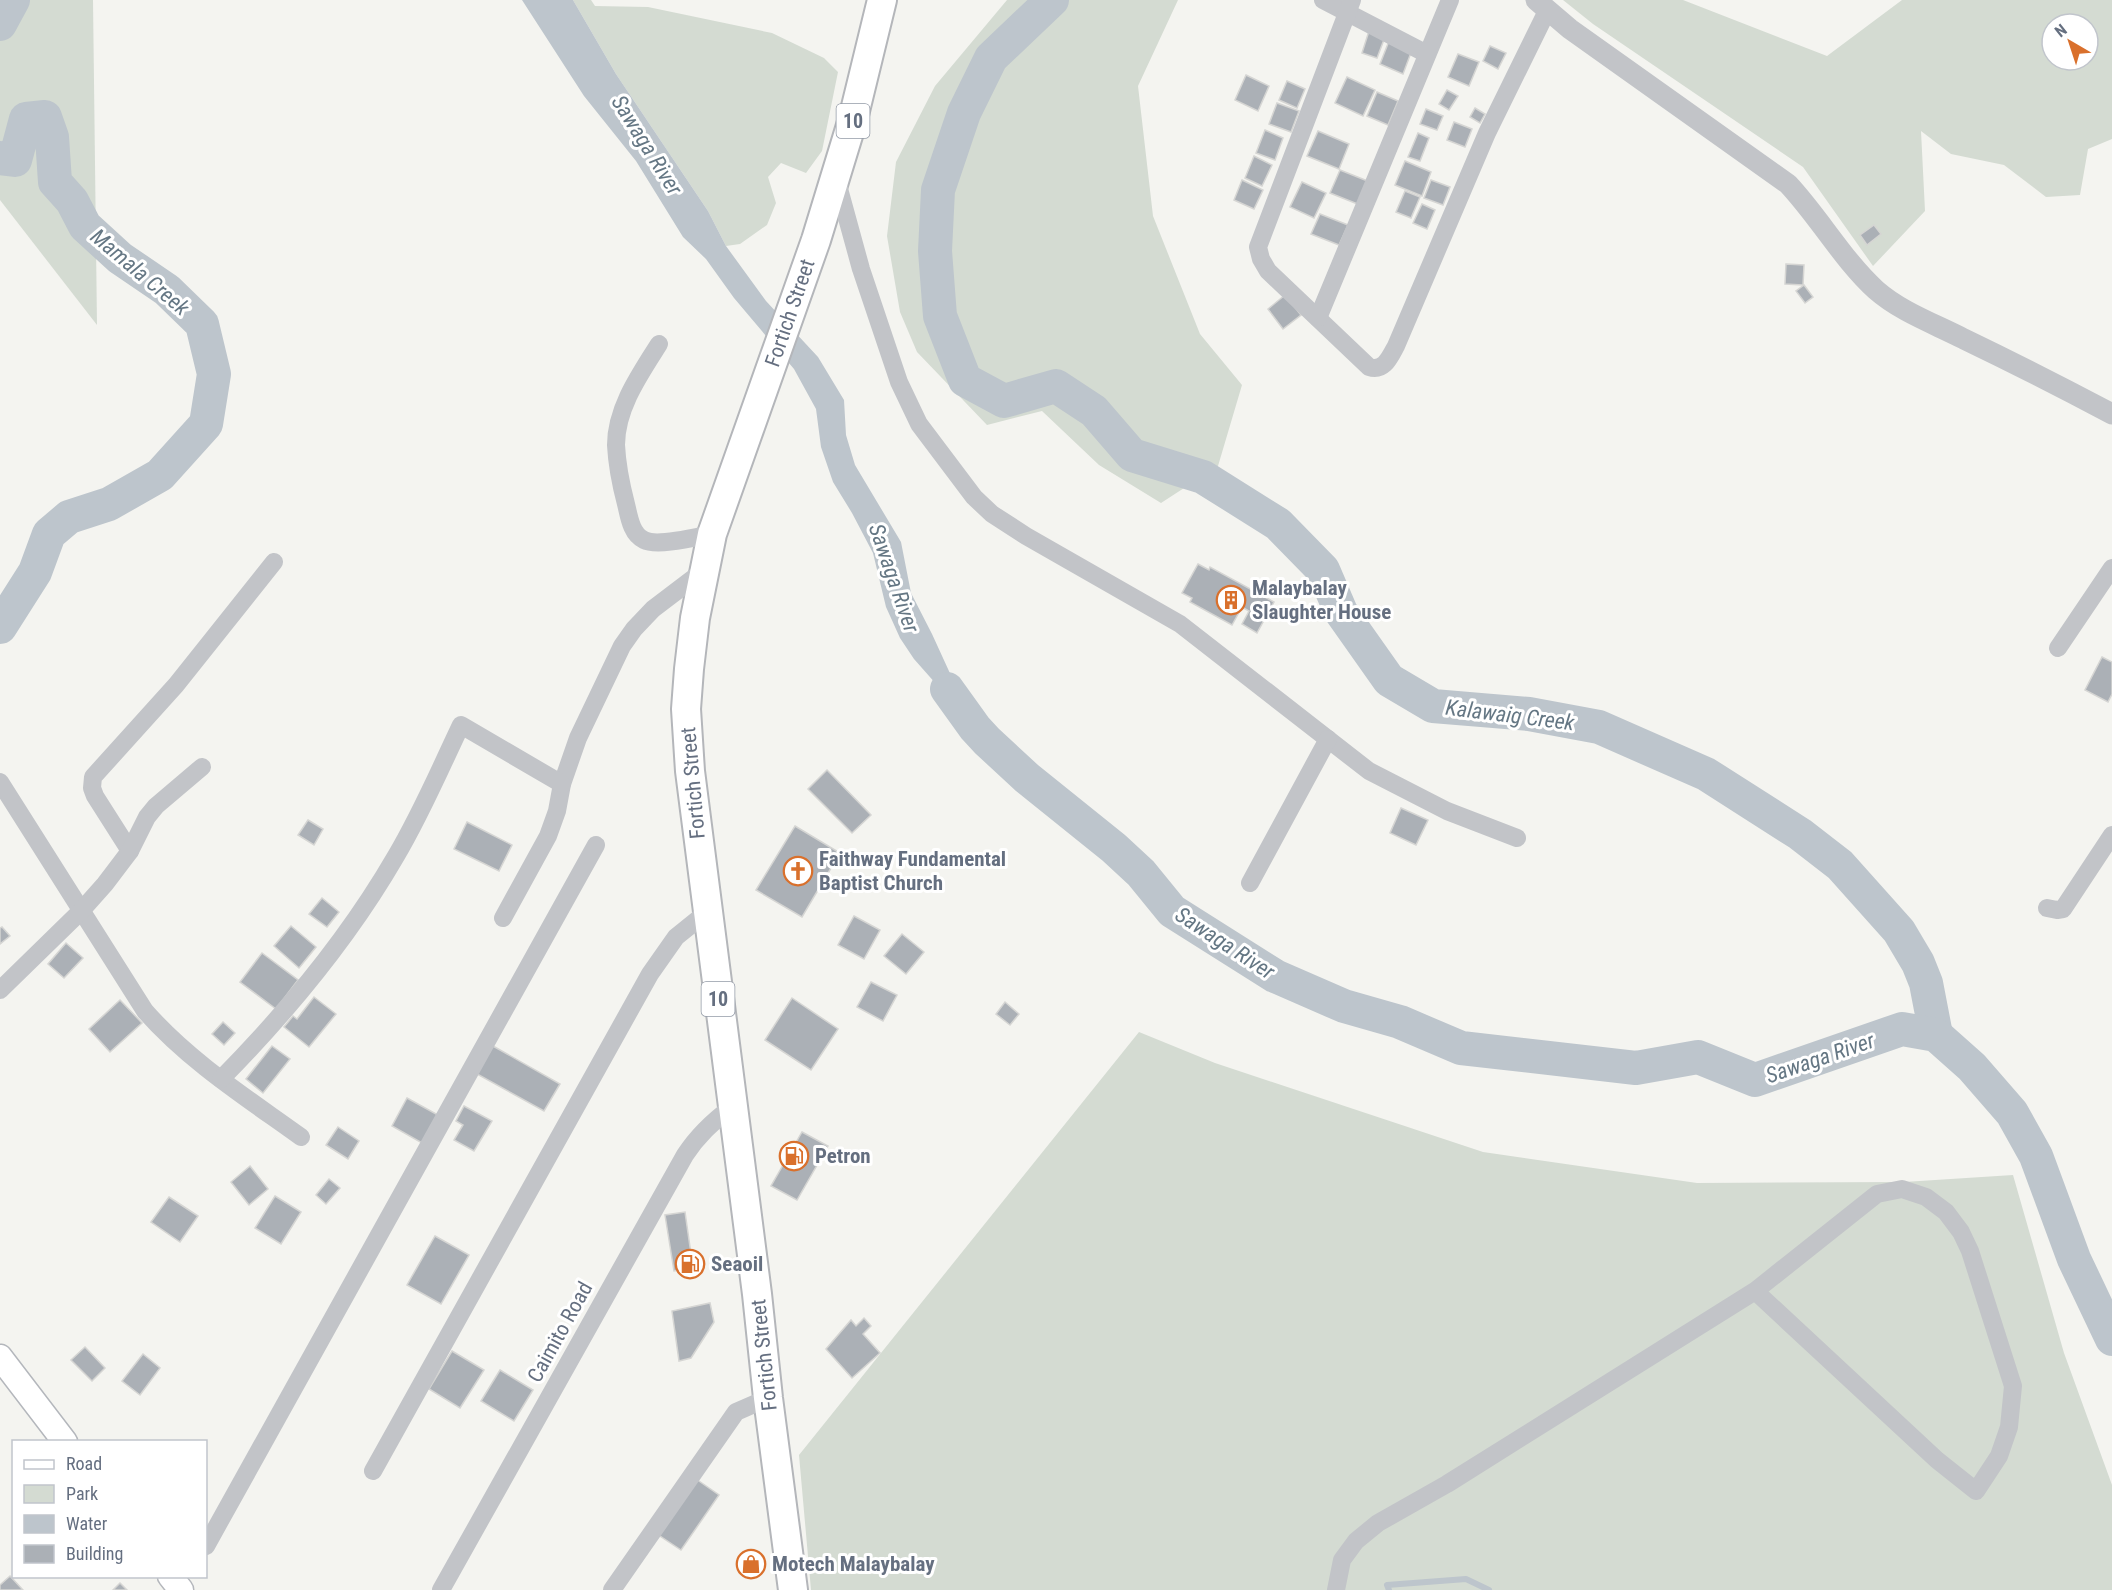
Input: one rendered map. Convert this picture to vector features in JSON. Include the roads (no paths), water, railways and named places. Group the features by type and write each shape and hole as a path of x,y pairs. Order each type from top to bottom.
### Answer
{"highway":[{"name":"Fortich Street","path":"793,1590 768,1398 758,1294 707,912 690,771 686,709 695,618 712,534 816,240 853,119 882,0"}],"main road":[{"path":"0,1357 63,1440"},
{"path":"172,1578 181,1590"}],"street":[{"path":"1323,0 1350,6 1427,54"},
{"path":"1318,318 1450,0"},
{"path":"1350,6 1258,248 1268,271 1369,367 1378,369 1387,361 1396,346 1542,5 1788,184 1860,274 1900,308 2112,414"},
{"path":"835,176 861,269 899,382 918,424 974,498 992,514 1026,536 1180,624 1370,771 1391,784 1447,811 1517,838"},
{"path":"659,344 636,381 622,411 616,443 620,477 631,523 643,540 654,543 712,534"},
{"path":"130,851 95,796 92,788 93,777 176,685 274,562"},
{"path":"2058,648 2112,568"},
{"path":"503,918 548,836 557,812 562,784 592,706 622,646 653,609 704,571"},
{"path":"221,1079 301,992 333,953 365,906 397,855 461,725 562,784"},
{"path":"1250,883 1328,739"},
{"path":"0,990 81,911 105,884 130,851 147,817 156,806 202,767"},
{"path":"0,782 146,1011 168,1037 301,1137"},
{"path":"2047,908 2063,909 2112,835"},
{"path":"207,1544 596,845"},
{"path":"373,1471 650,974 676,937 707,912"},
{"name":"Caimito Road","path":"441,1590 685,1155 698,1136 732,1107"},
{"path":"1336,1590 1342,1560 1356,1541 1378,1523 1448,1484 1755,1291 1876,1194 1902,1189 1926,1197 1946,1212 1961,1232 1970,1251 2013,1386 2009,1427 1999,1456 1976,1491 1937,1460 1755,1291"},
{"path":"612,1590 736,1412 768,1398"}],"water":[{"path":"522,0 573,0 616,74 708,211 726,246 766,301 818,357 844,400 846,435 855,465 901,542 911,593 975,728 914,659 900,638 886,607 873,553 833,482 821,447 816,409 794,369 734,298 706,259 683,237 636,161 584,96"}],"waterway":[{"name":"Mamala Creek","path":"0,24 13,0"},
{"name":"Kalawaig Creek","path":"1052,0 991,58 964,113 938,190 935,251 940,316 965,380 1004,401 1056,386 1094,411 1132,455 1203,477 1278,524 1323,570 1341,612 1389,680 1433,706 1529,714 1599,727 1706,774 1800,834 1840,865 1899,931 1918,963 1926,983 1936,1035"},
{"name":"Mamala Creek","path":"0,158 15,160 26,119 45,117 52,137 55,182 72,201 85,226 120,258 167,290 202,324 214,374 206,424 160,475 109,504 69,517 49,534 35,572 0,627"},
{"name":"Sawaga River","path":"947,689 987,741 1027,778 1114,848 1141,873 1172,911 1275,976 1344,1006 1400,1022 1461,1048 1636,1068 1698,1057 1755,1080 1902,1029 1936,1035 1972,1067 2012,1113 2036,1156 2074,1259 2112,1339"},
{"path":"1389,1590 1387,1585 1466,1579 1489,1590"}],"place":[{"name":"Malaybalay Slaughter House","path":"1231,600"},
{"name":"Faithway Fundamental Baptist Church","path":"798,871"},
{"name":"Petron","path":"794,1156"},
{"name":"Seaoil","path":"690,1264"},
{"name":"Motech Malaybalay","path":"751,1564"}]}
